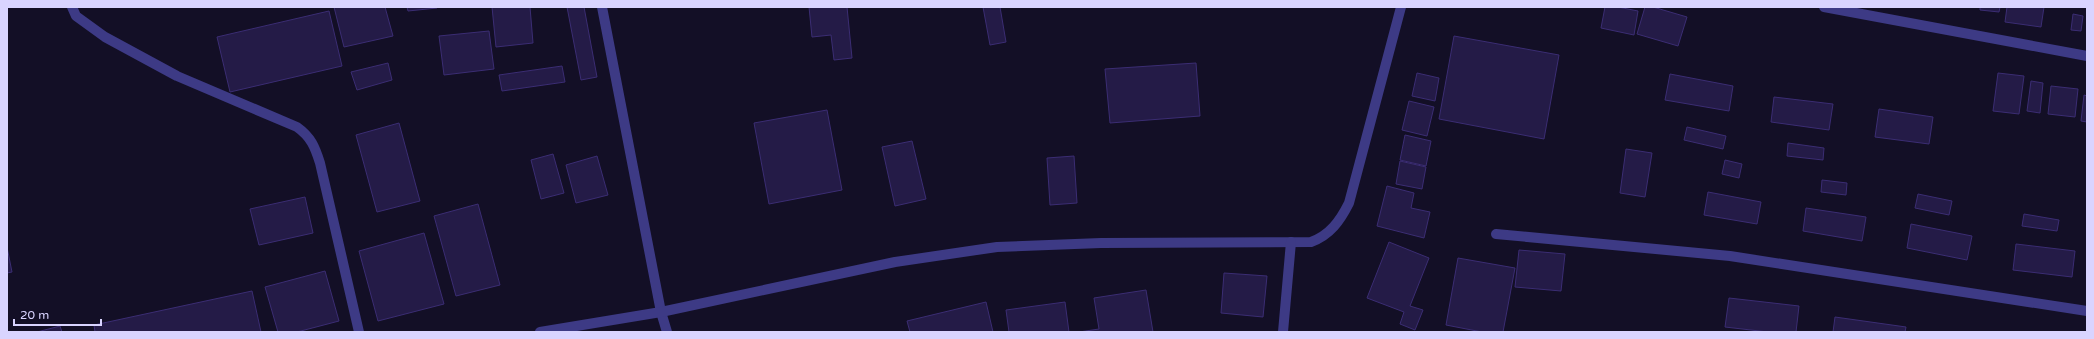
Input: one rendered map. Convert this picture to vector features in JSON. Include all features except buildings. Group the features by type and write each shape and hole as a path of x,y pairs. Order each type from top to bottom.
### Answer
{"street":[{"path":"72,7 76,16 85,24 177,76 297,127 306,134 315,145 320,163 359,332"},
{"path":"602,7 661,312 667,332"},
{"path":"540,332 661,312 895,262 997,248 1101,243 1311,242 1323,237 1334,227 1346,210 1400,7"},
{"path":"1824,7 2087,56"},
{"path":"1496,234 1730,256 2087,312"},
{"path":"1283,332 1291,242"}]}
